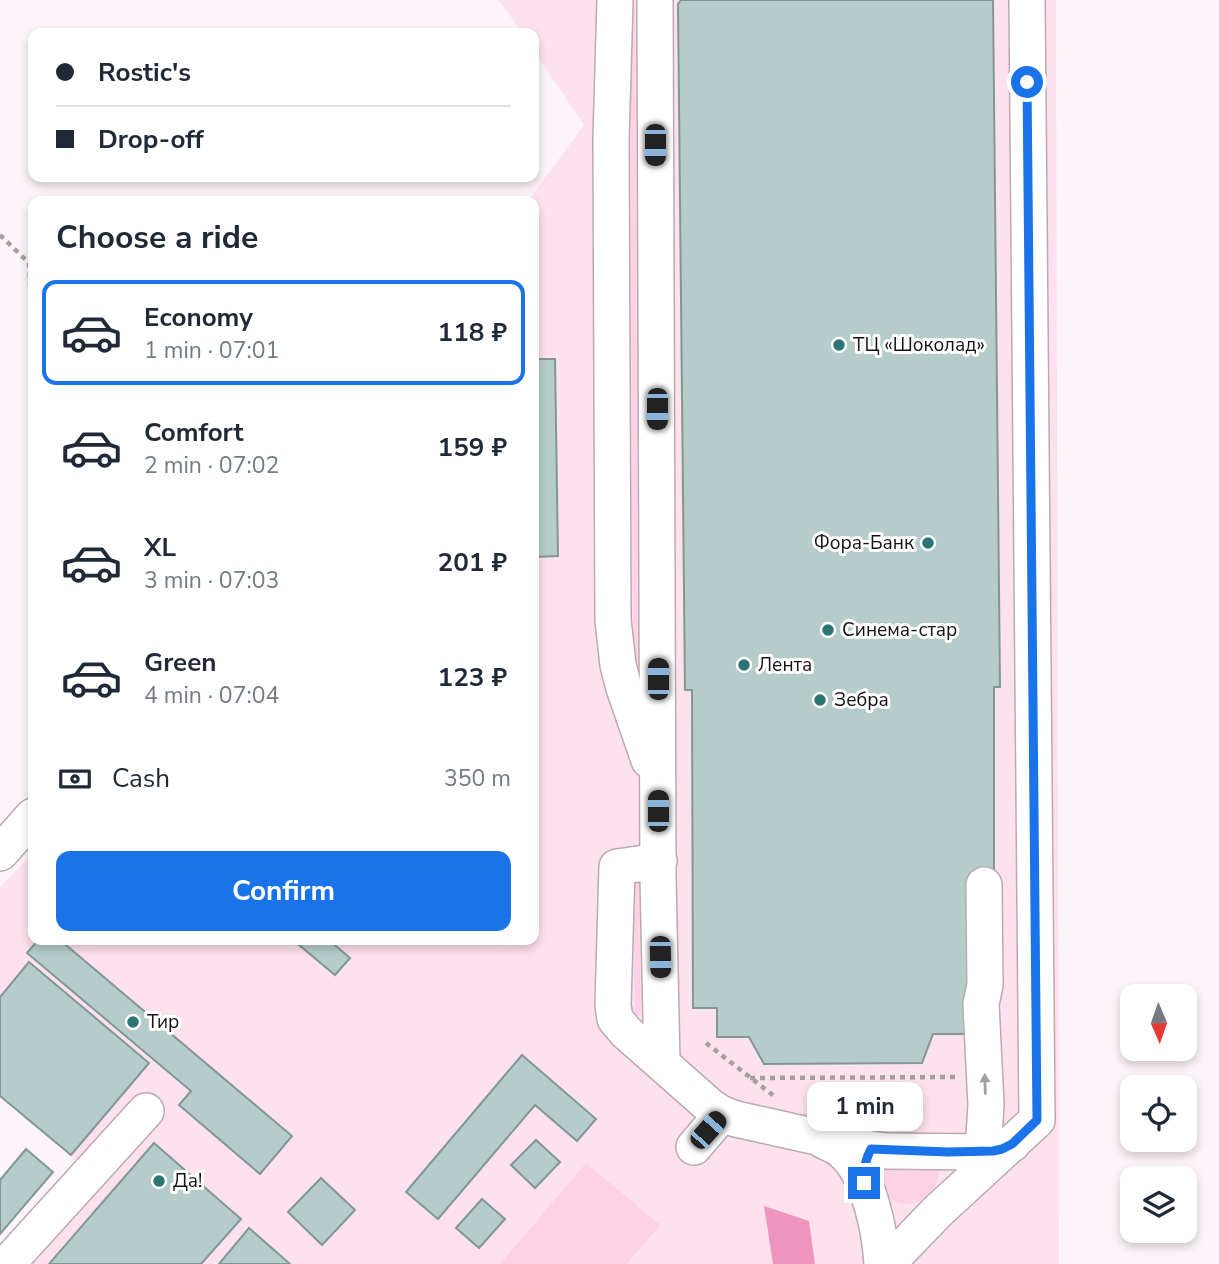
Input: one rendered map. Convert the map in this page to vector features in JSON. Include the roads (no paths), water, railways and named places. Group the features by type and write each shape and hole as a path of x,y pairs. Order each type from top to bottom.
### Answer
{"street":[{"path":"615,0 611,140 613,620 618,665 624,688 658,786"},
{"path":"654,0 662,1063"},
{"path":"885,1264 998,1148 1037,1120 1027,0"},
{"path":"0,853 28,822"},
{"path":"659,861 617,867 613,1005 615,1019 626,1032 711,1107 736,1119 871,1149 948,1152 998,1148"},
{"path":"984,885 985,985 981,1004 986,1105 998,1148"},
{"path":"7,1264 146,1111"},
{"path":"694,1147 722,1114"},
{"path":"816,1137 844,1152 859,1170 877,1224 885,1264"},
{"path":"871,1149 863,1173 865,1187 876,1205 890,1215 908,1219 924,1217 940,1209 949,1195 954,1178 948,1152"}],"place":[{"name":"ТЦ «Шоколад»","path":"839,345"},
{"name":"Фора-Банк","path":"928,543"},
{"name":"Синема-стар","path":"828,630"},
{"name":"Лента","path":"744,665"},
{"name":"Зебра","path":"820,700"},
{"name":"Тир","path":"133,1022"},
{"name":"Да!","path":"159,1181"}]}
